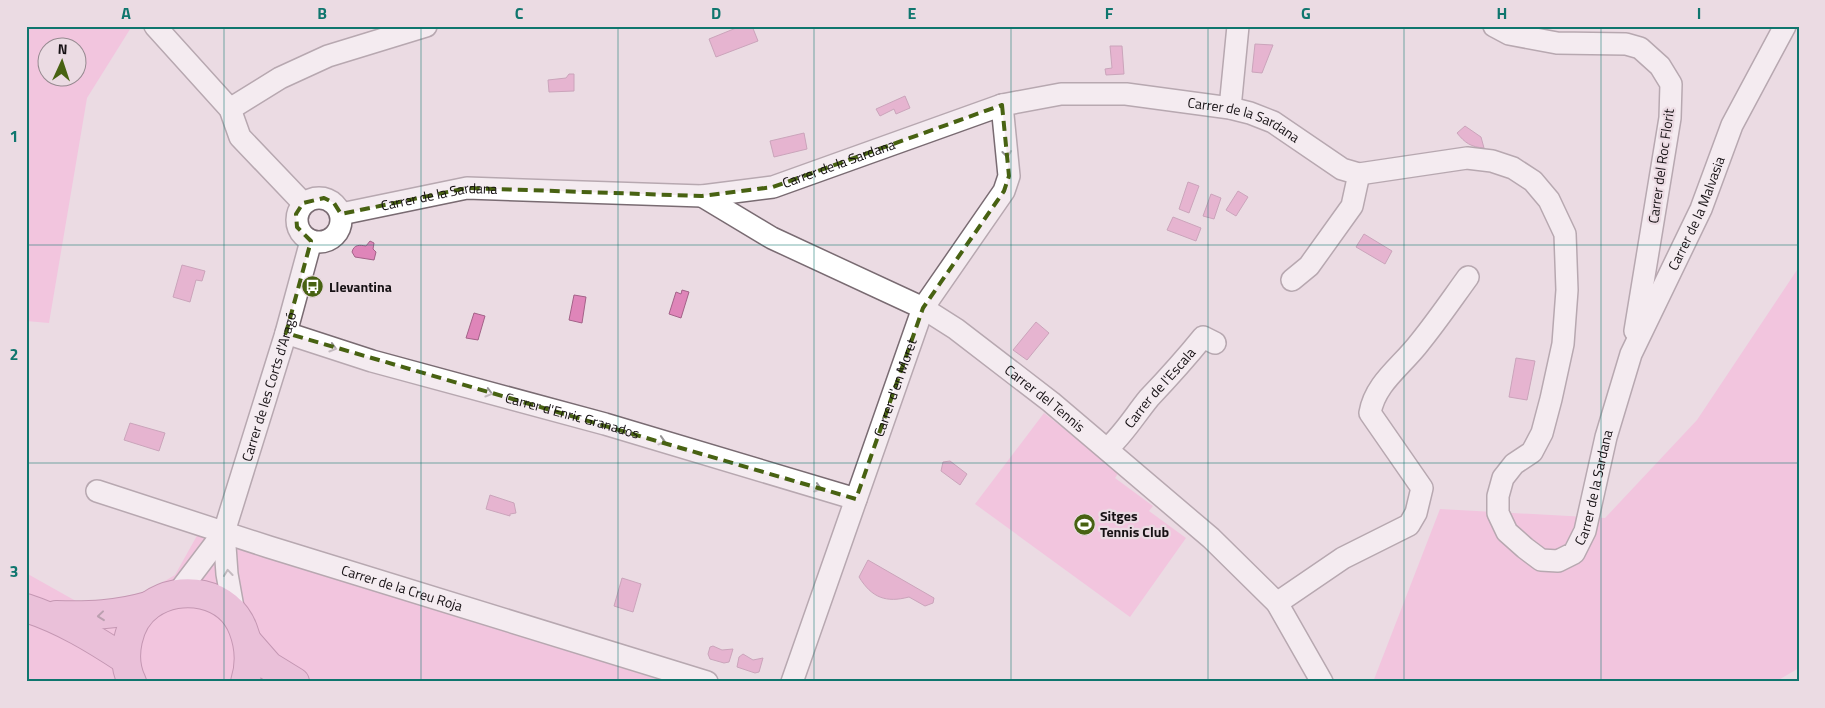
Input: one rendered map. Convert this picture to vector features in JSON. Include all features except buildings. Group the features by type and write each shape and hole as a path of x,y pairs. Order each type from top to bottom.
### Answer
{"main road":[{"path":"33,610 93,617 122,613 148,606 177,594 191,593 214,597 234,613 248,642 269,666 295,682"},
{"path":"128,671 131,629 148,606"},
{"path":"33,610 94,639 128,671"},
{"path":"246,682 250,668 248,642"}],"street":[{"path":"155,26 230,109 240,137 303,203"},
{"path":"230,109 280,78 328,56 426,26"},
{"path":"1230,108 1238,26"},
{"name":"Carrer del Roc Florit","path":"1494,26 1510,34 1557,43 1626,44 1640,48 1660,66 1671,84 1670,118 1631,354"},
{"name":"Carrer de la Malvasia","path":"1616,405 1631,354 1701,209 1732,125 1785,26"},
{"name":"Carrer de la Sardana","path":"341,214 467,188 702,196 773,187 1002,106 1061,94 1126,94 1230,108 1273,122 1342,168 1359,174 1421,164 1475,159 1492,161 1513,168 1534,181 1549,200 1565,234 1567,290 1563,344 1542,433 1532,452 1514,464 1503,478 1498,496 1498,513 1507,532 1541,560 1558,561 1574,553 1585,530 1606,437 1616,405"},
{"name":"Carrer d'en Moret","path":"792,682 923,308 1004,191 1009,176 1002,106"},
{"path":"1292,280 1309,266 1352,206 1359,174"},
{"name":"Carrer del Tennis","path":"702,196 772,238 923,308 956,329 1107,449 1211,538 1277,603 1322,682"},
{"path":"314,198 324,198 334,203 341,214 342,222 338,232 331,239 321,243 310,241 302,235 297,227 296,214 303,203 314,198"},
{"name":"Carrer de les Corts d'Aragó","path":"177,594 224,532 286,334 310,241"},
{"path":"1277,603 1343,558 1409,525 1416,513 1422,488 1370,413 1372,401 1377,389 1419,343 1468,277"},
{"name":"Carrer d'Enric Granados","path":"286,334 372,361 605,424 856,499"},
{"name":"Carrer de l'Escala","path":"1107,449 1117,440 1149,399 1175,372 1203,336 1215,343"},
{"name":"Carrer de la Creu Roja","path":"97,491 707,682"},
{"name":"Carrer de les Corts d'Aragó","path":"224,532 234,613"}],"highlighted area":[{"path":"1002,105 1009,176 1004,191 923,308 856,499 286,333 311,241 297,227 296,214 303,203 324,198 334,203 341,214 467,188 702,196 773,187"}],"shaded area":[{"path":"26,26 132,26 87,98 49,323 26,321"},
{"path":"741,26 752,26 758,41 716,57 709,39"},
{"path":"1255,44 1273,45 1262,73 1252,72"},
{"path":"1110,46 1122,46 1124,74 1106,75 1105,69 1112,68"},
{"path":"569,74 574,74 574,91 549,92 548,80 566,78"},
{"path":"905,96 910,108 896,114 894,109 880,116 876,109"},
{"path":"1465,126 1481,137 1484,148 1475,147 1466,142 1457,133"},
{"path":"804,133 807,149 774,157 770,141"},
{"path":"1188,182 1199,186 1189,213 1179,209"},
{"path":"1238,191 1248,197 1236,216 1226,210"},
{"path":"1211,194 1221,198 1214,219 1203,216"},
{"path":"1173,217 1201,228 1196,241 1167,230"},
{"path":"1364,234 1392,251 1385,264 1356,247"},
{"path":"370,241 374,243 373,249 376,252 374,260 355,257 352,252 354,248 359,245 366,246"},
{"path":"182,265 205,271 202,281 196,280 190,302 173,297"},
{"path":"1799,267 1799,668 1775,682 1373,682 1440,509 1605,518 1697,420"},
{"path":"682,290 689,292 681,318 669,314 676,292 681,294"},
{"path":"574,295 586,297 582,323 569,320"},
{"path":"474,313 485,316 478,340 466,338"},
{"path":"1036,322 1049,333 1027,360 1013,350"},
{"path":"1516,358 1535,361 1527,400 1509,397"},
{"name":"Sitges Tennis Club","path":"1044,413 1119,472 1115,478 1153,506 1149,511 1186,538 1130,617 975,504"},
{"path":"130,423 165,433 159,451 124,440"},
{"path":"950,461 967,474 960,485 941,471 943,462"},
{"path":"490,495 514,503 516,513 510,514 510,516 486,509"},
{"path":"199,532 666,682 26,682 26,573 83,605 146,592 175,575"},
{"path":"868,560 934,598 933,603 925,606 909,597 886,599 874,594 859,577"},
{"path":"622,578 641,584 633,612 614,606"},
{"path":"713,646 722,650 733,649 729,662 724,663 710,659 708,654 710,647"},
{"path":"743,654 753,660 763,658 759,672 755,673 737,667 739,657"}],"place":[{"name":"Llevantina","path":"313,287"},
{"name":"Sitges Tennis Club","path":"1084,524"}]}
